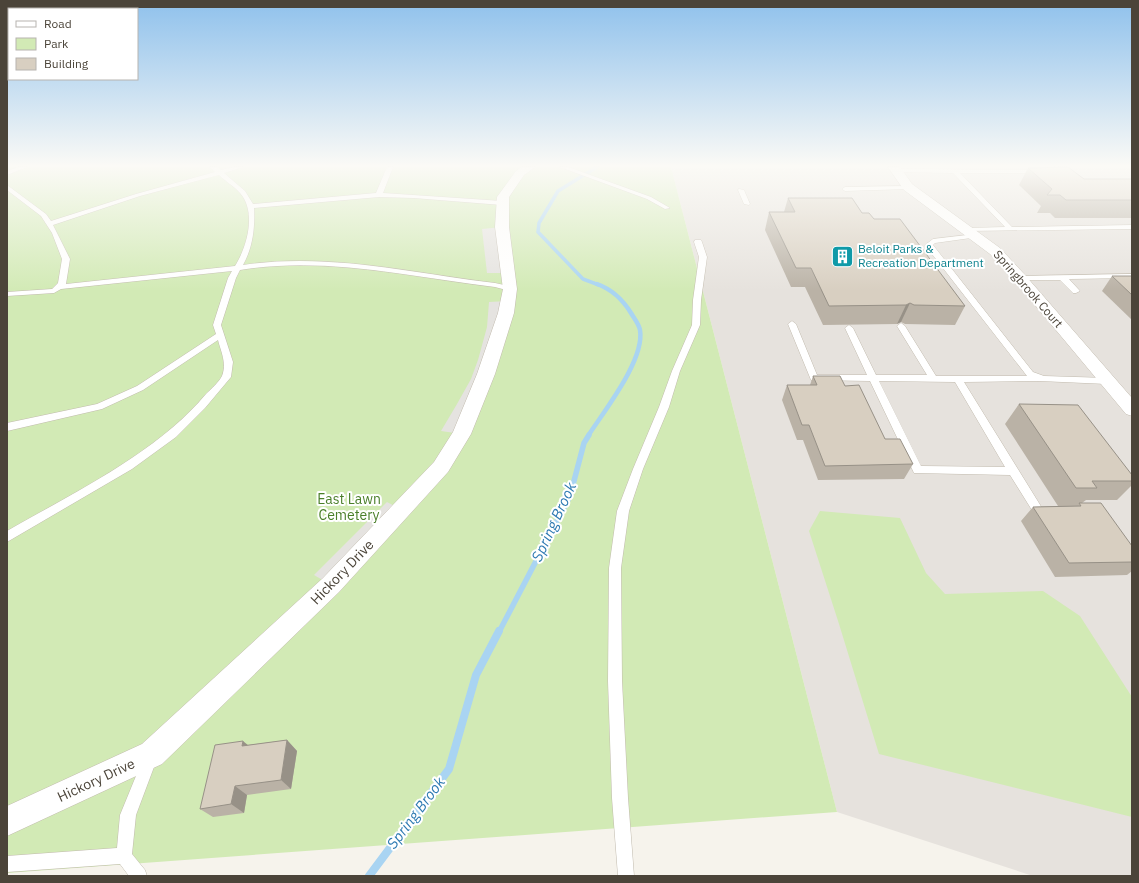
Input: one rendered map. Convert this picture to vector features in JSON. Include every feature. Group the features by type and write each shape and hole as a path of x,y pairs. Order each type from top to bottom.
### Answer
{"street":[{"name":"Hickory Drive","path":"7,821 152,754 331,585 440,467 462,434 486,374 504,320 510,289 502,227 502,208"},
{"name":"Springbrook Court","path":"937,208 995,251 1020,278 1132,410"}],"lane":[{"path":"7,294 54,291 62,284 66,259 55,233 44,215 35,208"},
{"path":"49,224 97,208"},
{"path":"7,537 128,466 173,434 215,392 226,377 229,362 217,325 232,278 243,259 252,229 251,208"},
{"path":"990,208 1009,228"},
{"path":"1043,379 1030,374 929,245 933,241 971,233 1009,228 1132,227"},
{"path":"626,876 620,798 615,681 615,568 623,511 638,469 664,407 676,370 696,325 697,300 703,258 698,242"},
{"path":"58,287 238,268 261,263 316,263 495,285 510,289"},
{"path":"1020,278 1132,276"},
{"path":"1062,277 1076,291"},
{"path":"792,324 814,378 1107,380"},
{"path":"901,326 933,378"},
{"path":"849,328 918,470 1013,471"},
{"path":"7,427 99,407 140,388 220,335"},
{"path":"957,378 1039,512 1061,512"},
{"path":"124,855 128,815 152,754"},
{"path":"7,864 124,856 139,876"}],"shaded area":[{"path":"682,208 1132,208 1132,876 1033,876 837,812"},
{"path":"502,227 507,273 487,273 482,229"},
{"path":"508,301 462,434 441,431 471,379 487,327 489,302"},
{"path":"387,502 402,510 331,585 314,575"}],"green space":[{"name":"East Lawn Cemetery","path":"7,208 682,208 837,812 7,873"},
{"path":"820,511 900,518 926,573 945,594 1043,591 1080,616 1132,697 1132,817 879,754 809,531"}],"building":[{"name":"Beloit Parks & Recreation Department","path":"793,208 859,208 862,213 869,213 874,219 900,219 965,306 914,305 910,303 906,305 829,306 811,268 796,268 769,212 795,212"},
{"path":"1112,276 1132,276 1132,295"},
{"path":"813,376 840,376 845,386 859,385 885,439 900,439 913,464 825,466 809,425 802,425 787,385 817,385"},
{"path":"1019,404 1078,405 1132,475 1132,481 1092,481 1097,488 1076,488"},
{"path":"1079,503 1101,503 1132,546 1132,562 1069,563 1033,507 1081,506"},
{"path":"287,740 281,780 235,786 231,804 200,809 215,745 243,741 242,746"}],"waterway":[{"name":"Spring Brook","path":"548,208 539,223 538,232 583,279 599,285"},
{"name":"Spring Brook","path":"588,436 622,385 636,356 640,342 640,330 628,308 612,292 597,284"},
{"name":"Spring Brook","path":"499,632 570,496 584,443 589,435"},
{"name":"Spring Brook","path":"369,876 449,769 476,675 499,631"}],"place":[{"name":"Beloit Parks & Recreation Department","path":"842,256"}]}
